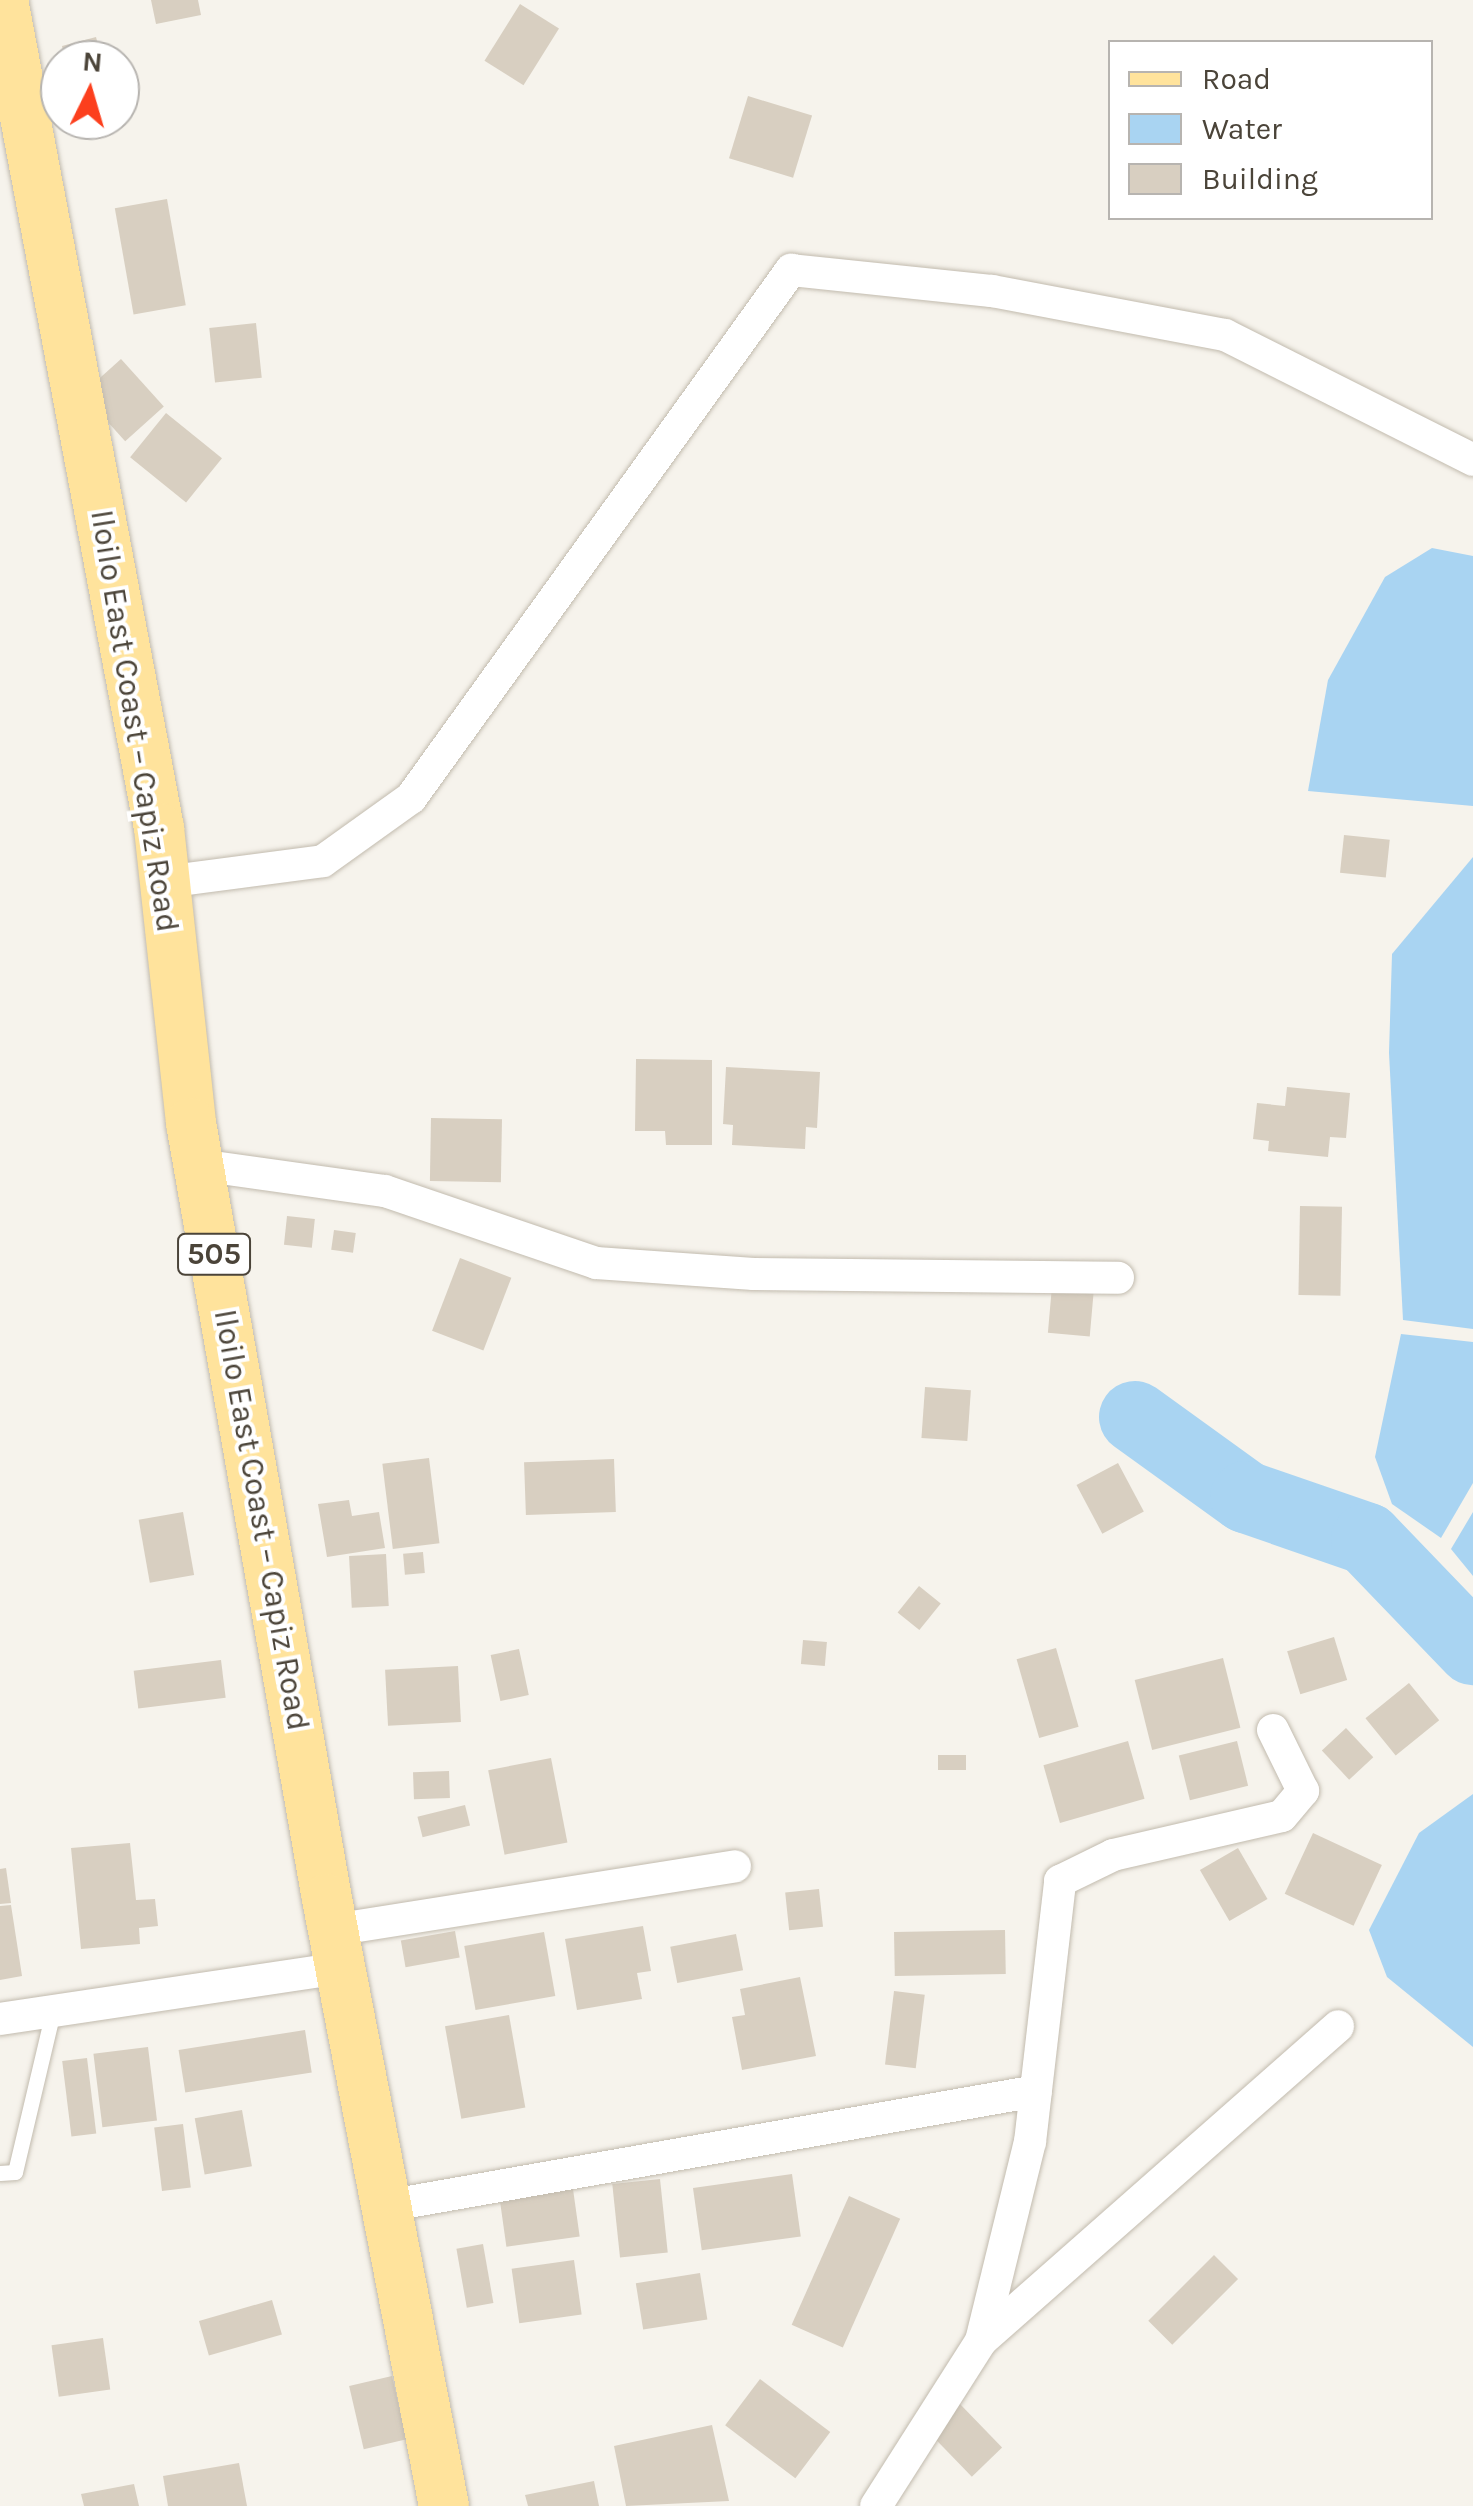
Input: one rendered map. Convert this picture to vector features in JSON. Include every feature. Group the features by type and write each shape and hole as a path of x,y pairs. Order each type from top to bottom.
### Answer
{"main road":[{"name":"Iloilo East Coast – Capiz Road","path":"3,0 164,882 199,1165 337,1949 444,2506"}],"street":[{"path":"164,882 323,861 411,798 791,270 992,291 1225,335 1473,460"},
{"path":"199,1165 385,1191 596,1262 754,1274 1118,1278"},
{"path":"981,2341 1036,2091 1060,1882 1113,1855 1282,1816 1303,1791 1274,1730"},
{"path":"0,2019 735,1866"},
{"path":"876,2506 981,2341 1338,2026"},
{"path":"386,2206 1036,2091"}],"lane":[{"path":"0,2173 15,2172 53,2011"}],"water":[{"path":"1432,548 1473,556 1473,806 1308,791 1328,680 1385,577"},
{"path":"1473,857 1473,1329 1403,1320 1389,1053 1392,954"},
{"path":"1401,1334 1473,1342 1473,1483 1441,1538 1392,1504 1375,1457"},
{"path":"1473,1512 1473,1576 1451,1549"},
{"path":"1473,1794 1473,2047 1387,1977 1369,1930 1419,1833"}],"building":[{"path":"151,0 198,0 201,15 156,24"},
{"path":"520,4 559,28 524,85 484,61"},
{"path":"748,96 812,116 793,178 729,158"},
{"path":"167,199 186,305 134,315 115,208"},
{"path":"256,323 262,378 215,383 209,328"},
{"path":"121,359 164,407 125,441 82,394"},
{"path":"166,413 222,458 186,503 130,457"},
{"path":"1344,835 1390,840 1386,878 1340,873"},
{"path":"636,1059 712,1060 712,1145 666,1145 665,1131 635,1131"},
{"path":"726,1067 820,1072 817,1128 806,1127 805,1149 732,1145 733,1125 723,1124"},
{"path":"1287,1087 1350,1093 1346,1138 1330,1137 1328,1157 1268,1151 1269,1141 1253,1139 1257,1103 1285,1106"},
{"path":"431,1118 502,1119 501,1182 430,1181"},
{"path":"1300,1206 1342,1207 1340,1296 1298,1295"},
{"path":"287,1216 315,1219 312,1248 284,1245"},
{"path":"334,1230 356,1233 353,1253 331,1250"},
{"path":"460,1258 511,1278 483,1351 432,1331"},
{"path":"1052,1286 1094,1290 1090,1336 1048,1333"},
{"path":"925,1387 971,1390 967,1441 921,1438"},
{"path":"429,1458 439,1543 393,1549 382,1464"},
{"path":"614,1459 616,1512 526,1515 524,1462"},
{"path":"1118,1463 1144,1512 1102,1534 1077,1485"},
{"path":"349,1500 352,1516 379,1512 385,1548 327,1557 318,1504"},
{"path":"183,1512 194,1575 150,1583 139,1520"},
{"path":"423,1552 425,1573 405,1575 403,1554"},
{"path":"386,1554 389,1606 352,1608 349,1556"},
{"path":"919,1586 941,1604 919,1630 898,1612"},
{"path":"1334,1637 1347,1680 1300,1694 1287,1651"},
{"path":"803,1640 827,1642 825,1666 801,1664"},
{"path":"1056,1648 1079,1727 1039,1738 1017,1659"},
{"path":"519,1649 529,1695 500,1701 491,1655"},
{"path":"1223,1658 1240,1728 1152,1750 1135,1680"},
{"path":"221,1660 226,1698 138,1708 134,1671"},
{"path":"458,1666 461,1722 388,1726 385,1670"},
{"path":"1409,1683 1439,1720 1396,1756 1365,1718"},
{"path":"1346,1728 1373,1757 1349,1780 1322,1751"},
{"path":"1128,1741 1145,1799 1060,1823 1043,1765"},
{"path":"1237,1741 1248,1786 1190,1800 1179,1756"},
{"path":"938,1755 966,1755 966,1770 938,1770"},
{"path":"551,1758 567,1842 505,1855 488,1770"},
{"path":"449,1771 450,1798 414,1799 413,1772"},
{"path":"465,1805 470,1825 423,1837 417,1817"},
{"path":"1313,1833 1382,1865 1354,1926 1285,1894"},
{"path":"130,1843 136,1900 155,1899 158,1926 139,1928 140,1944 81,1949 71,1848"},
{"path":"1238,1848 1268,1899 1229,1921 1200,1870"},
{"path":"6,1868 11,1903 0,1904 0,1869"},
{"path":"819,1889 823,1927 789,1930 785,1893"},
{"path":"11,1905 22,1976 0,1980 0,1906"},
{"path":"643,1926 651,1971 637,1973 642,1999 577,2010 565,1939"},
{"path":"1005,1930 1006,1974 895,1976 894,1932"},
{"path":"455,1931 460,1958 406,1967 401,1941"},
{"path":"544,1932 555,1996 476,2010 464,1946"},
{"path":"736,1934 743,1970 677,1983 670,1947"},
{"path":"800,1977 816,2056 742,2070 732,2017 745,2015 740,1989"},
{"path":"894,1991 925,1995 916,2068 885,2064"},
{"path":"509,2015 525,2108 461,2119 445,2026"},
{"path":"305,2030 312,2072 185,2092 179,2050"},
{"path":"148,2047 157,2120 102,2127 93,2054"},
{"path":"87,2058 96,2133 71,2136 62,2061"},
{"path":"242,2110 252,2166 205,2174 195,2118"},
{"path":"183,2124 191,2188 162,2191 154,2128"},
{"path":"792,2174 801,2236 702,2250 693,2188"},
{"path":"660,2179 668,2253 620,2258 612,2184"},
{"path":"573,2189 580,2237 506,2247 500,2199"},
{"path":"849,2196 900,2219 843,2348 792,2325"},
{"path":"483,2244 493,2303 467,2308 456,2249"},
{"path":"1214,2255 1238,2279 1172,2345 1148,2321"},
{"path":"574,2260 582,2314 519,2323 512,2269"},
{"path":"700,2273 707,2319 643,2330 636,2283"},
{"path":"272,2300 282,2335 209,2356 199,2321"},
{"path":"103,2338 110,2389 59,2397 52,2345"},
{"path":"392,2376 407,2439 364,2449 349,2386"},
{"path":"760,2379 830,2432 795,2478 725,2425"},
{"path":"959,2403 1002,2448 972,2477 929,2432"},
{"path":"712,2425 729,2501 626,2506 614,2446"},
{"path":"239,2463 247,2506 168,2506 163,2476"},
{"path":"594,2481 599,2506 528,2506 525,2495"},
{"path":"134,2484 139,2506 84,2506 81,2494"}],"waterway":[{"path":"1135,1417 1246,1497 1367,1539 1473,1649"}]}
